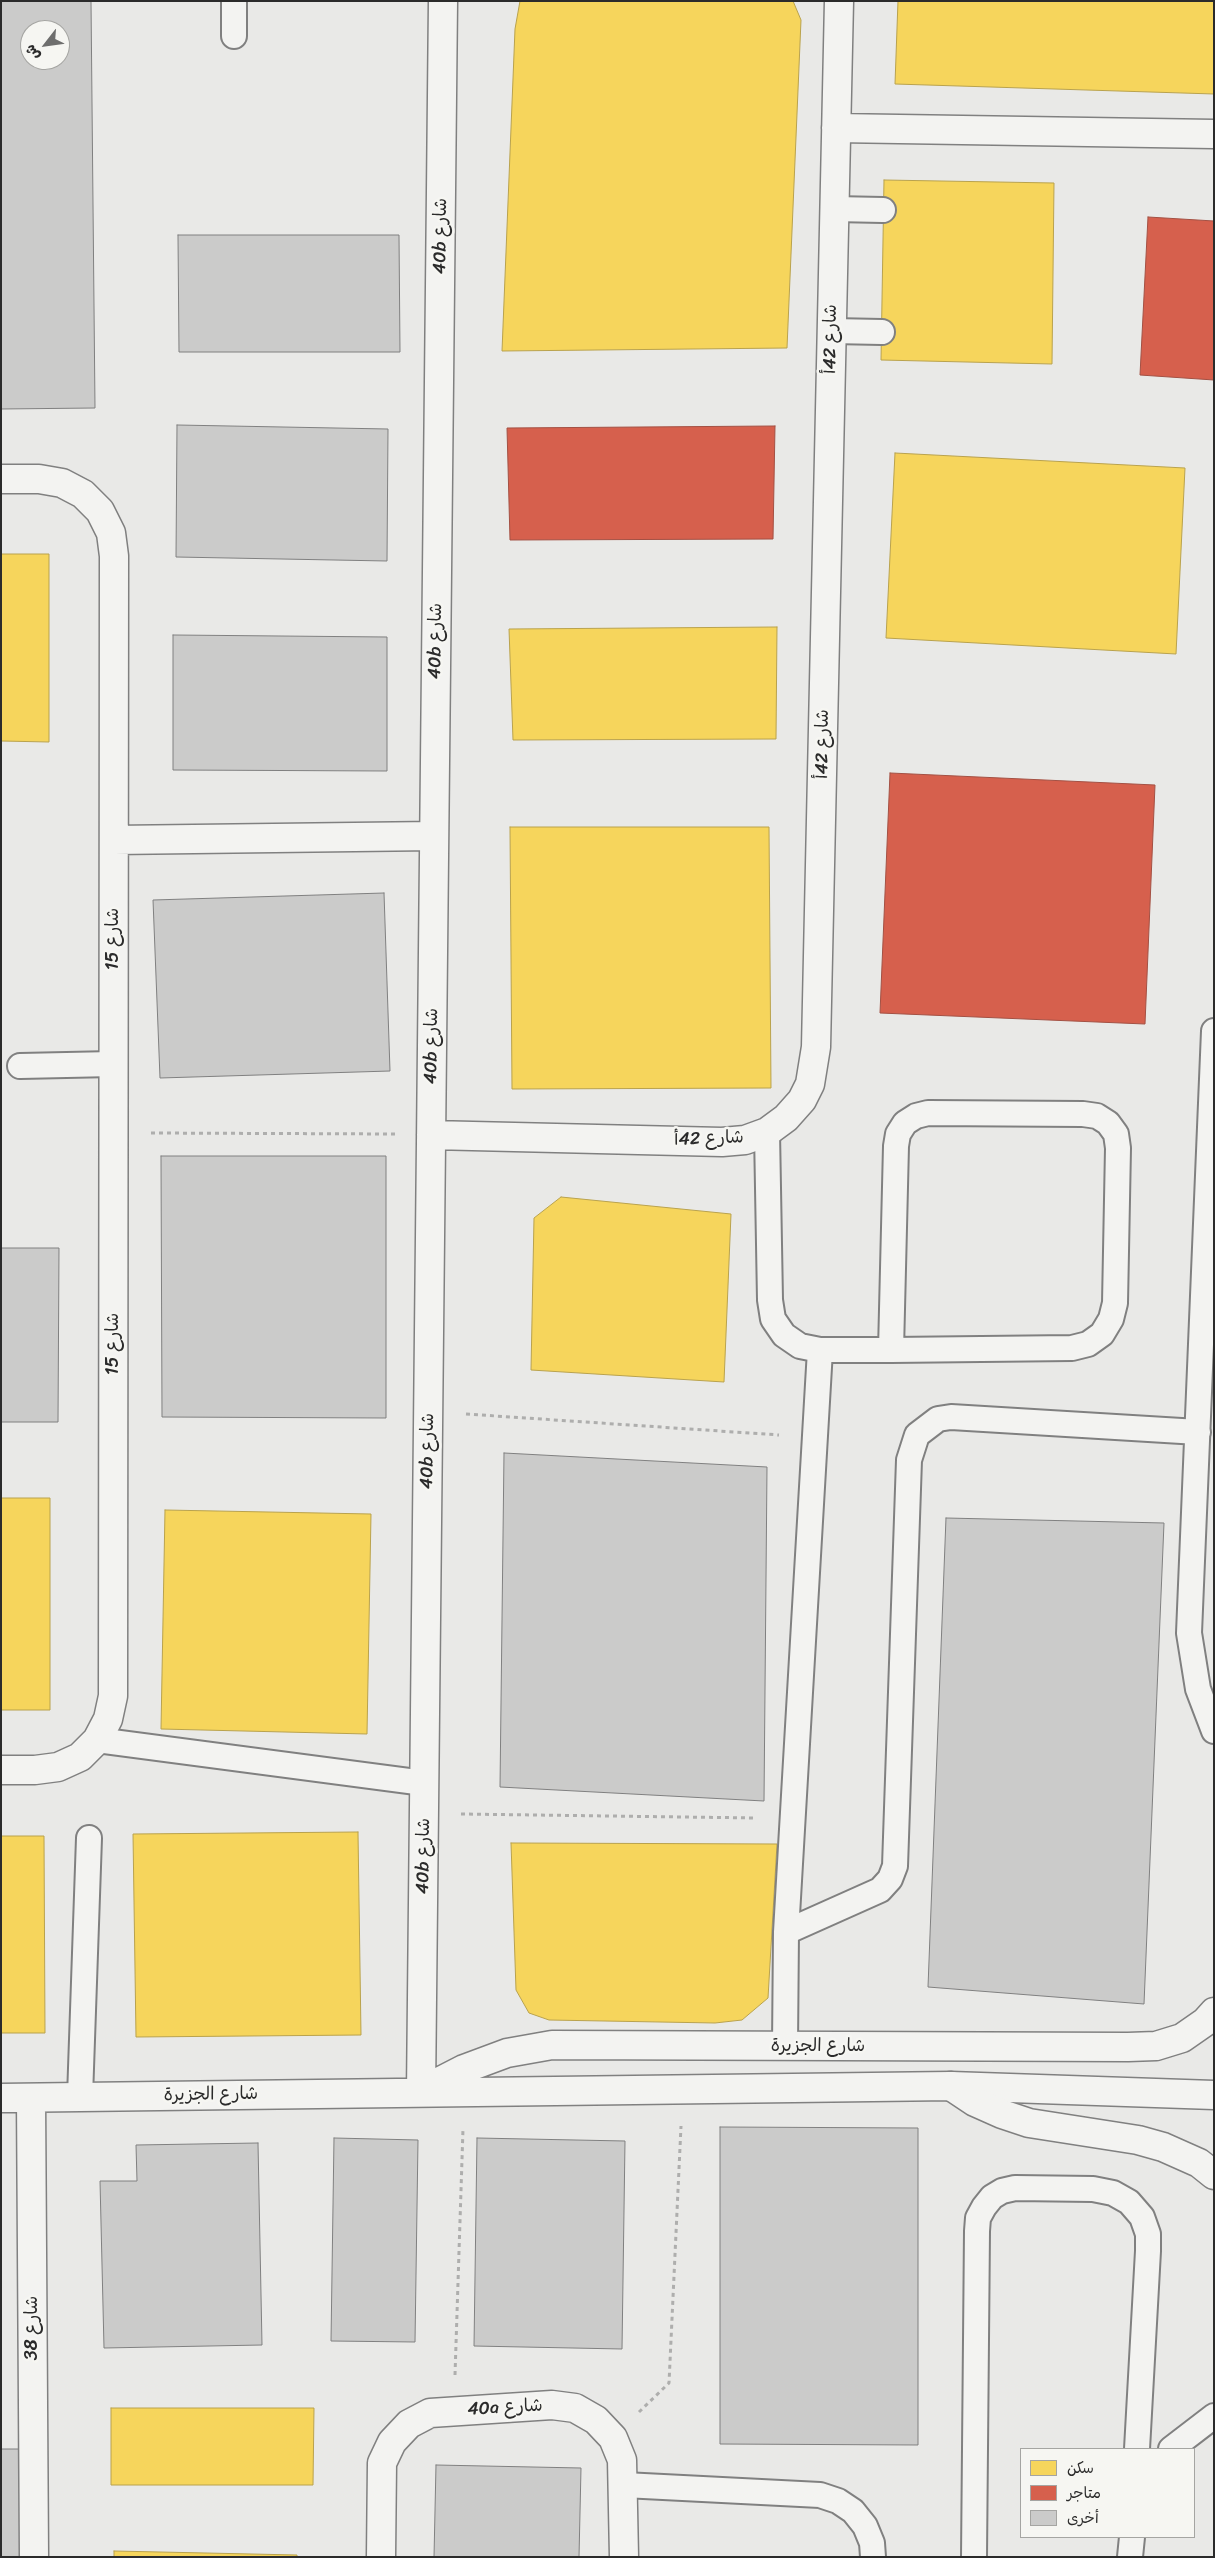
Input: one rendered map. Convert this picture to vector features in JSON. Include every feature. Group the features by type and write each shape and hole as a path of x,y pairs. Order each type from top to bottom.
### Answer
{"street":[{"name":"40b شارع","path":"421,2091 443,1"},
{"name":"شارع 42أ","path":"431,1135 722,1142 746,1140 767,1132 786,1118 802,1100 810,1084 815,1066 838,1"},
{"path":"836,128 1214,134"},
{"name":"شارع 15","path":"1,478 38,479 62,483 83,494 100,511 111,533 114,556 113,1696 108,1719 97,1740 80,1757 58,1767 35,1770 1,1770"},
{"path":"114,840 434,836"},
{"name":"شارع الجزيرة","path":"421,2091 464,2069 507,2053 552,2045 1156,2046 1182,2038 1205,2022 1214,2012"},
{"path":"951,2086 993,2110 1030,2122 1138,2140 1163,2147 1199,2164 1214,2175"},
{"name":"شارع الجزيرة","path":"1,2098 421,2091 951,2086 1214,2095"},
{"name":"شارع 38","path":"31,2098 34,2557"},
{"name":"40a شارع","path":"381,2557 382,2463 392,2442 409,2424 430,2413 552,2405 575,2408 596,2420 613,2438 622,2460 624,2484 624,2557"}],"lane":[{"path":"234,1 234,36"},
{"path":"834,209 883,210"},
{"path":"832,330 882,332"},
{"path":"1214,1031 1189,1633 1198,1689 1214,1731"},
{"path":"20,1066 113,1064"},
{"path":"767,1132 770,1300 773,1319 784,1335 800,1346 820,1350 891,1350 1072,1348 1088,1344 1102,1334 1111,1319 1115,1303 1118,1148 1116,1134 1108,1123 1097,1116 1083,1114 928,1114 916,1116 904,1123 898,1134 896,1146 891,1350"},
{"path":"784,2046 786,1932 820,1350"},
{"path":"786,1932 880,1890 890,1879 895,1866 909,1460 918,1435 938,1419 951,1417 1198,1432"},
{"path":"97,1740 424,1783"},
{"path":"80,2097 89,1838"},
{"path":"974,2557 977,2231 978,2218 984,2207 992,2197 1002,2191 1015,2188 1093,2189 1113,2192 1129,2202 1142,2217 1148,2234 1148,2251 1137,2448"},
{"path":"1172,2448 1214,2416"},
{"path":"624,2484 820,2495 838,2501 853,2511 865,2526 872,2544 873,2557"},
{"path":"1130,2557 1132,2538"}],"path":[{"path":"113,1133 431,1135"},
{"path":"428,1411 814,1437"},
{"path":"424,1813 793,1818"},
{"path":"454,2410 464,2091"},
{"path":"613,2438 669,2383 681,2117"}],"building: سكن":[{"path":"520,1 793,1 801,20 787,348 502,351 515,29"},
{"path":"898,1 1214,1 1214,94 895,84"},
{"path":"884,180 1054,183 1052,364 881,360"},
{"path":"895,453 1185,468 1176,654 886,638"},
{"path":"1,554 49,554 49,742 1,741"},
{"path":"777,627 776,739 513,740 509,629"},
{"path":"510,827 769,827 771,1088 512,1089"},
{"path":"561,1197 731,1214 724,1382 531,1370 534,1218"},
{"path":"1,1498 50,1498 50,1710 1,1710"},
{"path":"165,1510 371,1514 367,1734 161,1729"},
{"path":"358,1832 361,2035 136,2037 133,1834"},
{"path":"1,1836 44,1836 45,2033 1,2033"},
{"path":"511,1843 777,1844 768,1998 742,2020 715,2023 549,2020 529,2013 516,1990"},
{"path":"111,2408 314,2408 313,2485 111,2485"},
{"path":"114,2551 297,2555 297,2557 114,2557"}],"building: متاجر":[{"path":"1148,217 1214,221 1214,380 1140,375"},
{"path":"775,426 773,539 510,540 507,428"},
{"path":"890,773 1155,785 1145,1024 880,1013"}],"building: أخرى":[{"path":"1,1 91,1 95,408 1,409"},
{"path":"178,235 399,235 400,352 179,352"},
{"path":"177,425 388,429 387,561 176,557"},
{"path":"173,635 387,637 387,771 173,770"},
{"path":"384,893 390,1071 160,1078 153,900"},
{"path":"161,1156 386,1156 386,1418 162,1417"},
{"path":"1,1248 59,1248 58,1422 1,1422"},
{"path":"504,1453 767,1467 764,1801 500,1787"},
{"path":"946,1518 1164,1523 1144,2004 928,1987"},
{"path":"720,2127 918,2128 918,2445 720,2444"},
{"path":"334,2138 418,2140 415,2342 331,2341"},
{"path":"477,2138 625,2141 622,2349 474,2346"},
{"path":"258,2143 262,2345 104,2348 100,2181 137,2181 136,2145"},
{"path":"1,2449 24,2449 21,2557 1,2557"},
{"path":"436,2465 581,2468 579,2557 434,2557"}]}
